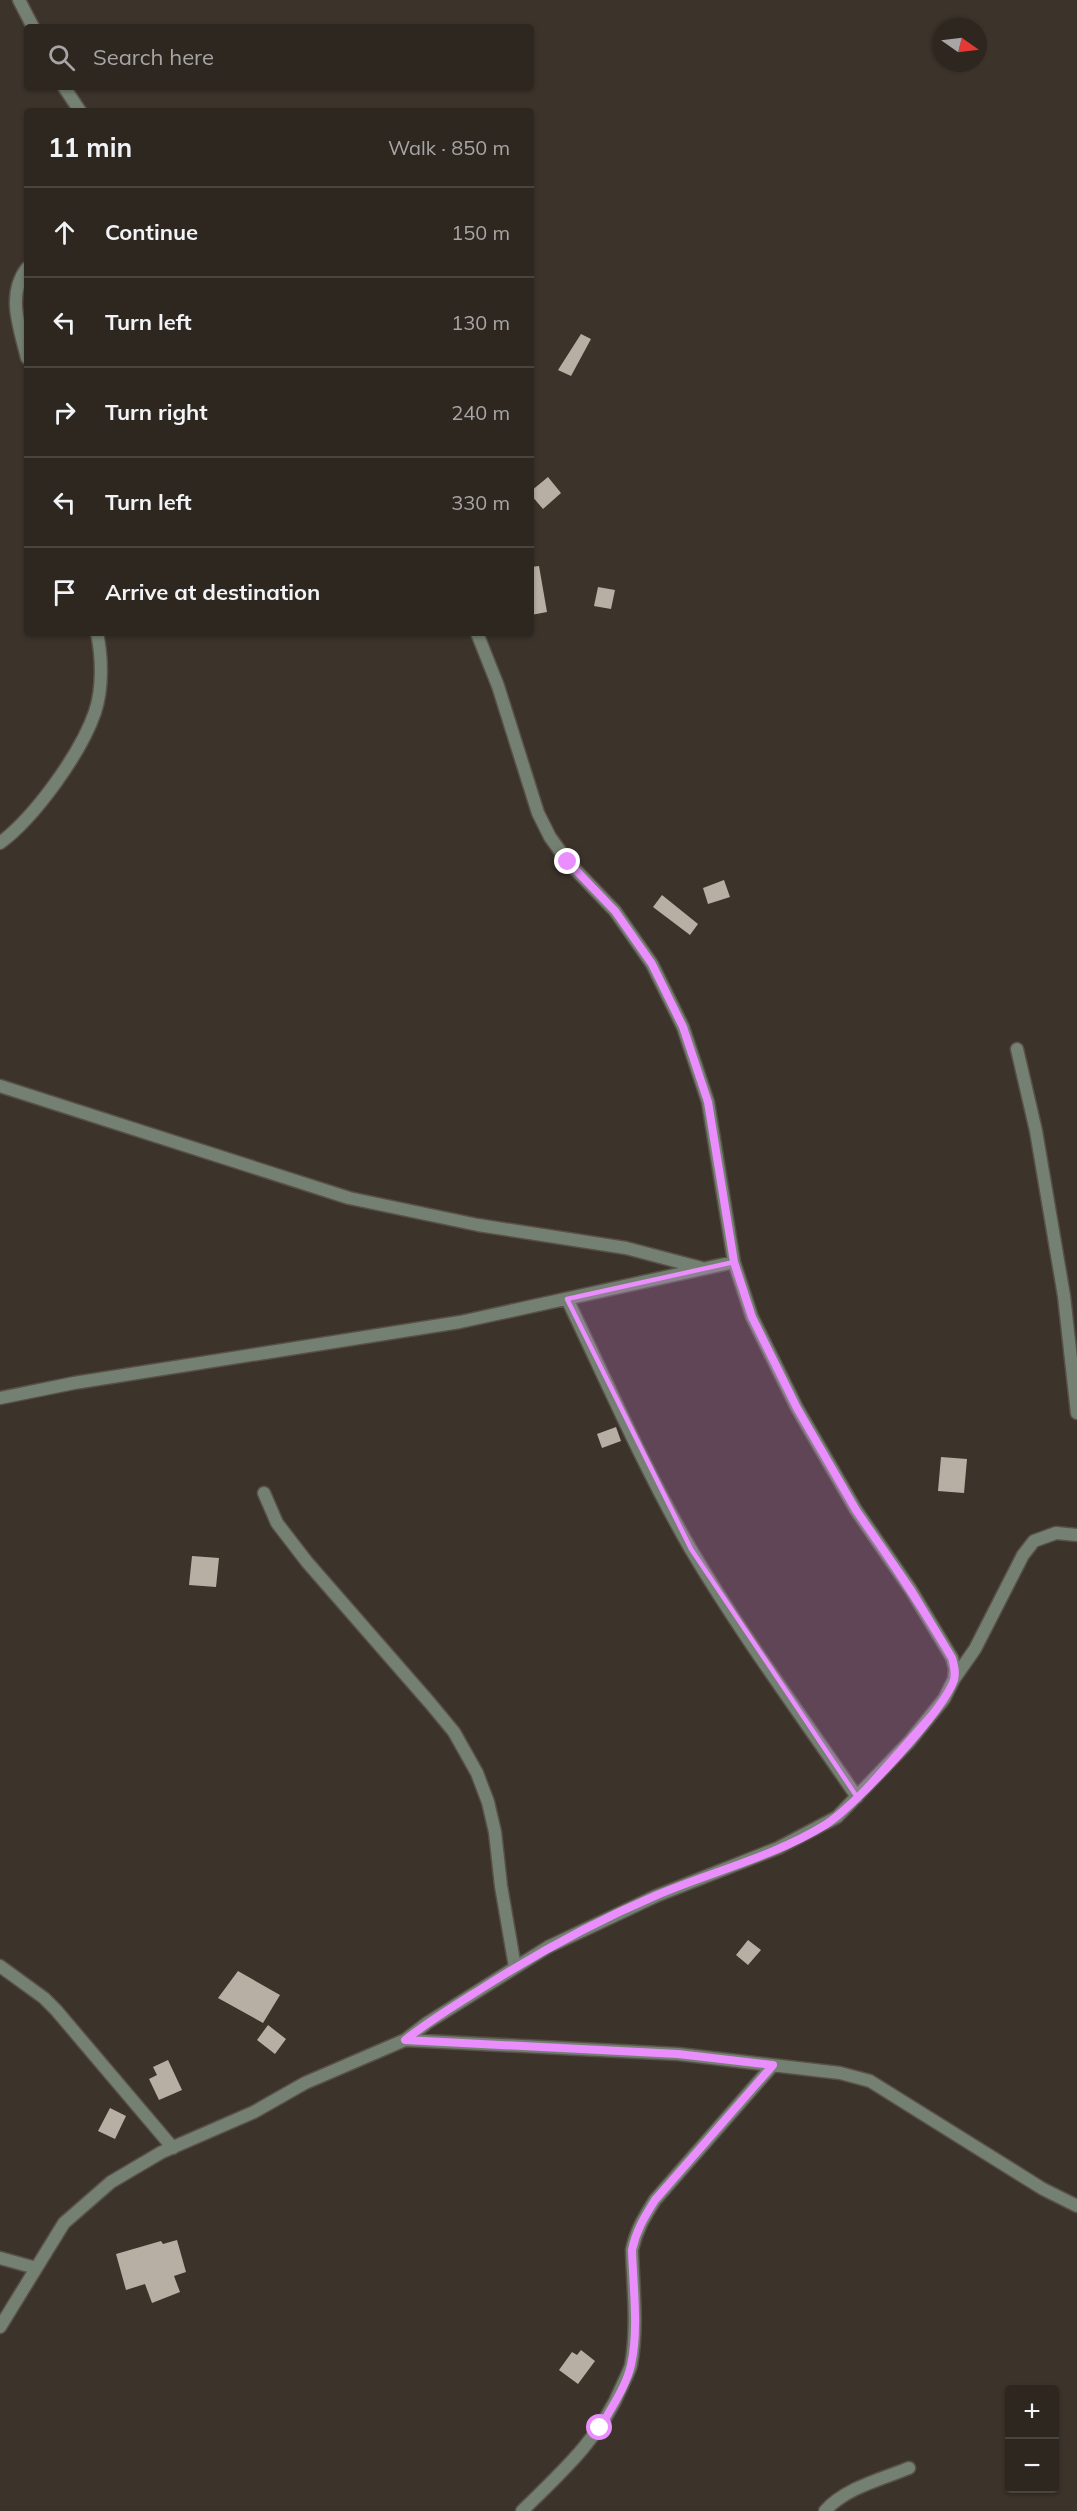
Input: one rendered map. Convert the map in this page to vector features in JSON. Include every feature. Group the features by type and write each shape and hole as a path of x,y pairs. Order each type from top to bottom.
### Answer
{"street":[{"path":"20,0 32,24"},
{"path":"66,90 78,108"},
{"path":"24,272 19,279 15,296 16,313 24,346"},
{"path":"0,843 45,795 78,747 95,711 101,662 97,636"},
{"path":"478,636 498,686 538,813 550,837 568,862 615,911 652,964 683,1027 708,1102 734,1262 752,1317 797,1408 856,1510 911,1590 952,1658 955,1670 954,1679"},
{"path":"1017,1049 1036,1131 1064,1296 1077,1413"},
{"path":"0,1086 349,1198 459,1222 626,1248 706,1269"},
{"path":"0,1398 74,1383 460,1322 734,1262"},
{"path":"567,1299 657,1488 691,1549 727,1607 858,1797"},
{"path":"264,1493 277,1523 307,1562 454,1732 477,1773 488,1802 495,1832 501,1886 515,1968"},
{"path":"0,2327 64,2223 111,2182 173,2148 254,2112 305,2083 405,2040 427,2022 548,1947 656,1896 778,1848 822,1827 837,1817 910,1741 944,1699 954,1679 975,1649 1023,1555 1034,1540 1056,1533 1077,1535"},
{"path":"0,1966 44,1998 56,2010 173,2148"},
{"path":"405,2040 678,2054 840,2073 870,2081 1043,2189 1077,2206"},
{"path":"522,2511 579,2455 600,2428 626,2377 634,2341 632,2250 643,2218 655,2200 773,2065"},
{"path":"0,2258 36,2268"},
{"path":"825,2511 838,2499 909,2468"}],"highlighted area":[{"path":"734,1262 752,1317 797,1408 856,1510 952,1658 954,1679 944,1699 857,1797 691,1549 567,1299"}],"building":[{"path":"581,334 591,339 571,376 558,370"},
{"path":"548,477 561,493 543,509 534,498 534,489"},
{"path":"539,566 547,612 534,614 534,567"},
{"path":"598,587 615,590 611,609 594,606"},
{"path":"724,880 730,897 708,904 703,888"},
{"path":"662,895 698,924 690,935 653,907"},
{"path":"616,1427 621,1441 602,1448 597,1434"},
{"path":"941,1457 967,1459 964,1493 938,1491"},
{"path":"192,1556 219,1558 216,1587 189,1585"},
{"path":"748,1940 761,1950 748,1965 736,1955"},
{"path":"238,1971 280,1995 263,2023 218,1998"},
{"path":"268,2025 286,2039 275,2054 257,2040"},
{"path":"168,2060 182,2090 159,2100 149,2079 157,2075 153,2067"},
{"path":"110,2108 126,2116 115,2139 98,2131"},
{"path":"177,2240 186,2272 174,2276 180,2292 152,2303 145,2284 126,2290 116,2254 161,2241 163,2244"},
{"path":"581,2350 595,2361 578,2384 559,2370 572,2352 577,2355"}],"route":[{"path":"568,862 615,911 652,964 683,1027 708,1102 734,1262 752,1317 797,1408 856,1510 911,1590 952,1658 955,1670 954,1679 944,1699 910,1741 837,1817 822,1827 778,1848 656,1896 548,1947 427,2022 405,2040 678,2054 773,2065 655,2200 643,2218 632,2250 634,2341 630,2367 618,2398 600,2428"}]}
